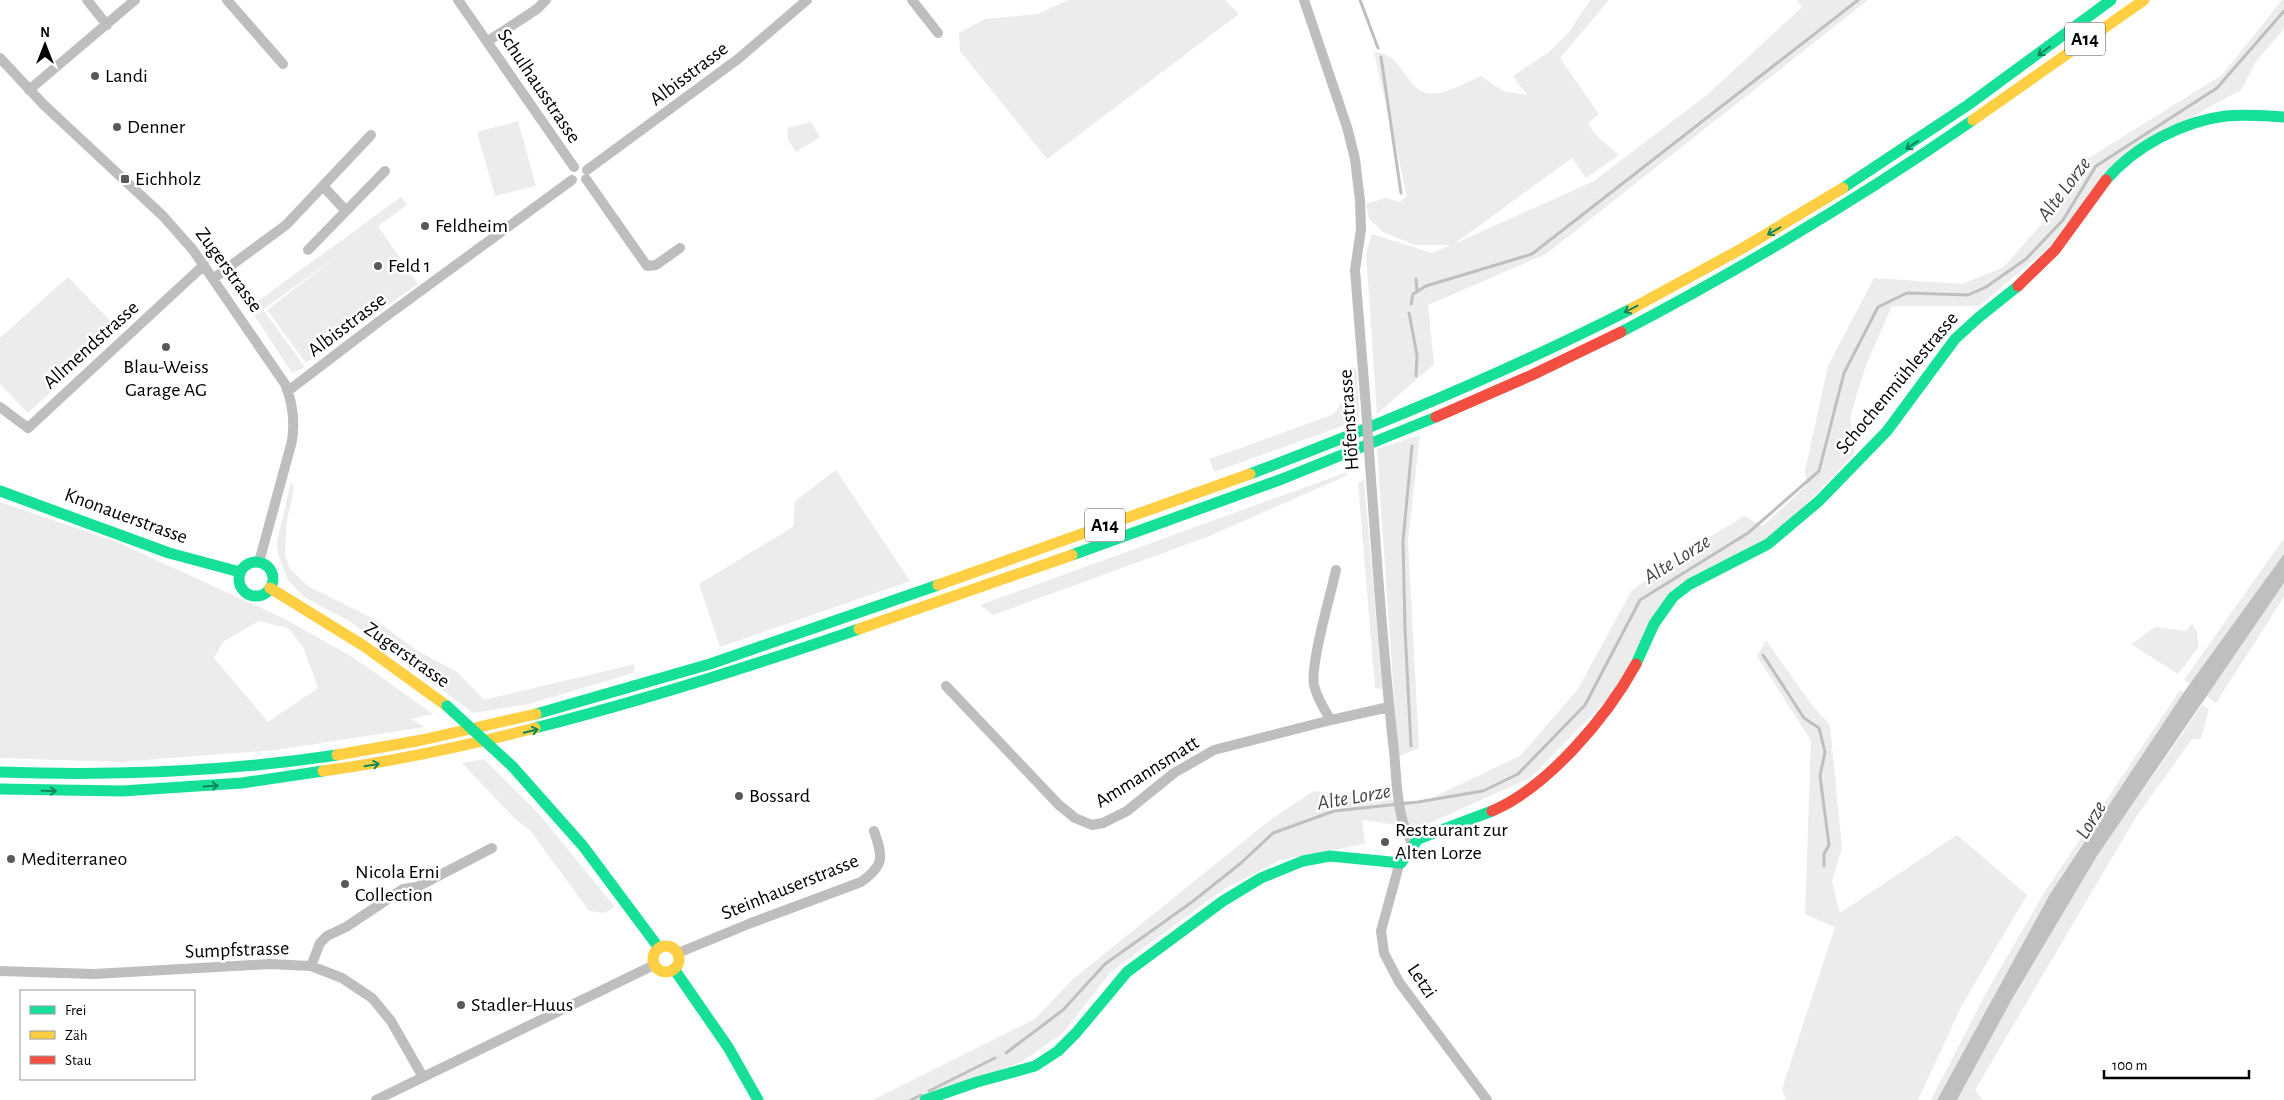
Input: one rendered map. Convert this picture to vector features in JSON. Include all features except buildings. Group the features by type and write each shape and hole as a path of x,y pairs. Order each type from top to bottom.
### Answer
{"main road":[{"name":"A14","path":"0,772 135,774 265,765 397,745 497,724 645,683 777,641 1208,489 1374,426 1469,386 1592,329 1689,279 1807,211 1902,151 2022,68 2111,0"},
{"name":"A14","path":"0,789 70,791 175,789 249,783 353,769 457,748 575,719 682,689 790,654 1302,471 1435,418 1553,365 1667,309 1782,244 1930,151 2034,78 2135,0"},
{"path":"2034,78 2144,0"},
{"name":"Schochenmühlestrasse","path":"1412,843 1422,837 1500,807 1530,790 1541,781 1619,690 1631,672 1664,607 1674,595 1687,586 1761,549 1777,538 1821,498 1872,447 1906,408 1959,335 1981,314 2046,261 2072,229 2100,186 2117,168 2143,149 2195,123 2222,116 2284,116"},
{"name":"Knonauerstrasse","path":"0,491 169,553 240,572"},
{"path":"259,562 264,564 271,572 273,578 270,588 261,595 256,596 245,593 239,584 240,572 248,564 259,562"},
{"name":"Zugerstrasse","path":"270,588 364,646 447,706 512,766 583,846 659,948"},
{"path":"925,1100 968,1084 1035,1066 1058,1051 1076,1033 1127,972 1237,892 1261,878 1303,860 1330,856 1397,864 1406,859 1412,843"},
{"path":"670,946 678,953 679,962 674,969 662,971 654,964 653,955 659,948 670,946"},
{"path":"674,969 728,1047 758,1100"}],"street":[{"path":"87,0 107,25"},
{"path":"29,90 136,0"},
{"path":"227,0 283,64"},
{"name":"Schulhausstrasse","path":"458,0 574,167"},
{"path":"488,41 537,9 546,0"},
{"name":"Albisstrasse","path":"586,174 738,60 807,0"},
{"path":"912,0 938,33"},
{"name":"Höfenstrasse","path":"1304,0 1347,127 1355,159 1361,228 1355,270 1389,707 1403,824 1412,843"},
{"name":"Zugerstrasse","path":"1,63 163,216 214,278 288,391 293,409 292,441 259,562"},
{"path":"214,278 281,229 371,135"},
{"path":"586,174 579,183 572,180 570,173 574,167 580,165 586,174 647,266 656,266 680,248"},
{"path":"308,250 385,171"},
{"name":"Albisstrasse","path":"288,391 381,320 572,180"},
{"path":"323,186 346,211"},
{"name":"Allmendstrasse","path":"0,407 28,428 204,265"},
{"path":"1330,720 1318,701 1314,682 1316,659 1336,570"},
{"name":"Ammannsmatt","path":"946,686 1059,805 1075,818 1092,825 1103,824 1127,811 1174,773 1214,750 1389,707"},
{"name":"Steinhauserstrasse","path":"678,953 751,923 861,882 873,874 881,858 874,831"},
{"path":"311,966 315,952 327,936 346,927 403,889 417,887 492,848"},
{"name":"Letzi","path":"1397,864 1398,869 1381,931 1384,953 1399,982 1487,1100"},
{"name":"Sumpfstrasse","path":"0,970 94,974 270,964 311,966 342,978 372,998 391,1021 424,1077"},
{"path":"376,1100 654,964"}],"shaded area":[{"path":"1068,0 1225,0 1239,14 1047,159 960,51 959,33 985,19 1038,14"},
{"path":"1590,0 1609,0 1560,58 1599,114 1588,123 1595,134 1619,155 1586,178 1572,158 1454,244 1594,181 1707,95 1802,7 1797,0 1868,0 1546,254 1428,305 1434,364 1377,414 1366,253 1372,234 1432,253 1451,245 1415,245 1383,232 1369,219 1366,204 1385,198 1400,202 1407,196 1374,52 1386,55 1394,61 1418,89 1427,93 1443,92 1481,76 1503,91 1527,95 1513,76 1549,52 1569,32"},
{"path":"2282,0 2284,0 2284,29 2257,60 2241,90 2128,151 2068,231 1979,306 1892,306 1866,365 1850,417 1855,453 1787,524 1714,572 1672,590 1609,698 1530,778 1419,828 1362,820 1365,844 1280,860 1224,889 1111,972 1062,1034 1021,1062 919,1100 873,1100 1035,1019 1072,980 1270,820 1314,791 1399,801 1425,801 1520,756 1578,689 1632,590 1697,545 1744,516 1763,526 1807,485 1805,471 1828,366 1874,278 1962,284 2004,267 2044,221 2087,159 2222,75"},
{"path":"518,121 536,186 495,196 477,132"},
{"path":"811,122 820,137 796,152 788,140 787,128"},
{"path":"401,197 407,205 378,226 418,284 306,363 267,310 340,254 264,309 258,301"},
{"path":"68,277 119,330 28,413 0,384 0,338"},
{"path":"264,311 305,367 292,373 254,315"},
{"path":"1351,367 1357,370 1359,417 1345,425 1214,472 1210,459 1334,414 1344,399"},
{"path":"1420,435 1408,541 1419,748 1398,757 1377,449"},
{"path":"836,470 910,581 720,647 699,584 793,527 795,501"},
{"path":"1347,472 1346,476 1207,537 993,615 980,605"},
{"path":"1364,480 1382,689 1375,688 1358,483"},
{"path":"291,482 294,487 286,526 285,555 290,569 308,586 374,619 419,652 456,671 484,700 635,664 633,673 529,704 473,713 349,621 304,597 288,580 278,555 277,542"},
{"path":"0,502 117,542 285,619 354,658 433,714 411,719 425,727 276,750 120,762 0,758","holes":["259,621 288,628 303,647 318,688 268,722 214,658 223,642"]},
{"path":"2284,538 2284,597 2216,703 2184,680"},
{"path":"2284,554 2284,583 2097,856 2011,1001 1957,1100 1937,1100 2050,894 2184,692"},
{"path":"2192,624 2197,632 2198,648 2178,674 2131,644 2155,627 2186,631"},
{"path":"1766,640 1811,704 1830,725 1842,848 1832,881 1840,913 1957,835 2027,895 1962,1005 1918,1100 1786,1100 1782,1089 1835,927 1805,914 1811,741 1757,656"},
{"path":"2180,690 2184,692 2050,894 1937,1100 1931,1100 1986,993 2044,893"},
{"path":"2202,705 2209,709 2201,739 2192,739 2136,817 1975,1090 1983,1100 1957,1100 2011,1001 2097,856"},
{"path":"484,759 539,814 615,907 604,913 589,911 530,830 516,820 462,763"}],"waterway":[{"path":"1360,0 1378,48"},
{"path":"1411,304 1413,294 1426,286 1532,254 1858,0"},
{"name":"Alte Lorze","path":"1006,1053 1063,1010 1105,964 1192,902 1241,863 1273,833 1334,811 1418,802 1483,791 1518,774 1585,705 1640,600 1748,533 1819,471 1844,373 1878,307 1907,293 1968,295 1986,287 2026,259 2063,220 2096,166 2217,88 2284,11"},
{"path":"1381,57 1401,193"},
{"path":"1416,279 1417,292"},
{"path":"1409,313 1417,355 1416,376"},
{"path":"1411,746 1403,541 1412,446"},
{"path":"1763,655 1804,718 1819,728 1825,752 1820,776 1829,845 1824,854 1824,866"},
{"name":"Alte Lorze","path":"929,1091 995,1058"},
{"name":"Alte Lorze","path":"911,1100 921,1095"}],"traffic: fast":[{"path":"1843,188 1968,105 2111,0"},
{"path":"2106,180 2131,156 2145,146 2177,129 2193,123 2233,115 2284,117"},
{"path":"1621,332 1712,283 1800,231 1887,177 1973,120"},
{"path":"1636,664 1654,624 1673,597 1690,584 1768,544 1819,501 1887,431 1955,339 2018,286"},
{"path":"1250,474 1443,397 1631,309"},
{"path":"1072,555 1282,479 1436,417"},
{"path":"0,491 169,553 240,572"},
{"path":"256,562 263,563 268,567 272,572 273,579 272,586 268,591 263,595 256,596 249,595 244,591 240,586 239,579 240,572 244,567 249,563 256,562"},
{"path":"536,714 710,664 938,585"},
{"path":"535,728 698,682 859,629"},
{"path":"447,706 512,766"},
{"path":"0,772 127,773 211,769 337,755"},
{"path":"512,766 583,846 659,948"},
{"path":"0,789 122,791 242,783 323,771"},
{"path":"925,1100 977,1082 1035,1066 1058,1051 1076,1033 1127,972 1223,901 1261,878 1303,861 1330,856 1401,863 1418,839 1492,811"},
{"path":"674,969 728,1047 758,1100"}],"traffic: slow":[{"path":"1973,120 2144,0"},
{"path":"1631,309 1743,248 1843,188"},
{"path":"938,585 1250,474"},
{"path":"859,629 1072,555"},
{"path":"270,588 364,646 447,706"},
{"path":"337,755 422,740 536,714"},
{"path":"323,771 377,763 535,728"},
{"path":"666,946 675,950 679,959 675,968 666,972 657,968 653,959 657,950 666,946"}],"traffic: jam":[{"path":"2018,286 2055,250 2106,180"},
{"path":"1436,417 1532,375 1621,332"},
{"path":"1492,811 1513,800 1555,768 1609,706 1636,664"}],"place":[{"name":"Landi","path":"95,76"},
{"name":"Denner","path":"117,127"},
{"name":"Eichholz","path":"125,179"},
{"name":"Feldheim","path":"425,226"},
{"name":"Feld 1","path":"378,266"},
{"name":"Blau-Weiss Garage AG","path":"166,347"},
{"name":"Bossard","path":"739,796"},
{"name":"Restaurant zur Alten Lorze","path":"1385,842"},
{"name":"Mediterraneo","path":"11,859"},
{"name":"Nicola Erni Collection","path":"345,884"},
{"name":"Stadler-Huus","path":"461,1005"}],"water label":[{"name":"Lorze","path":"2091,820"}]}
